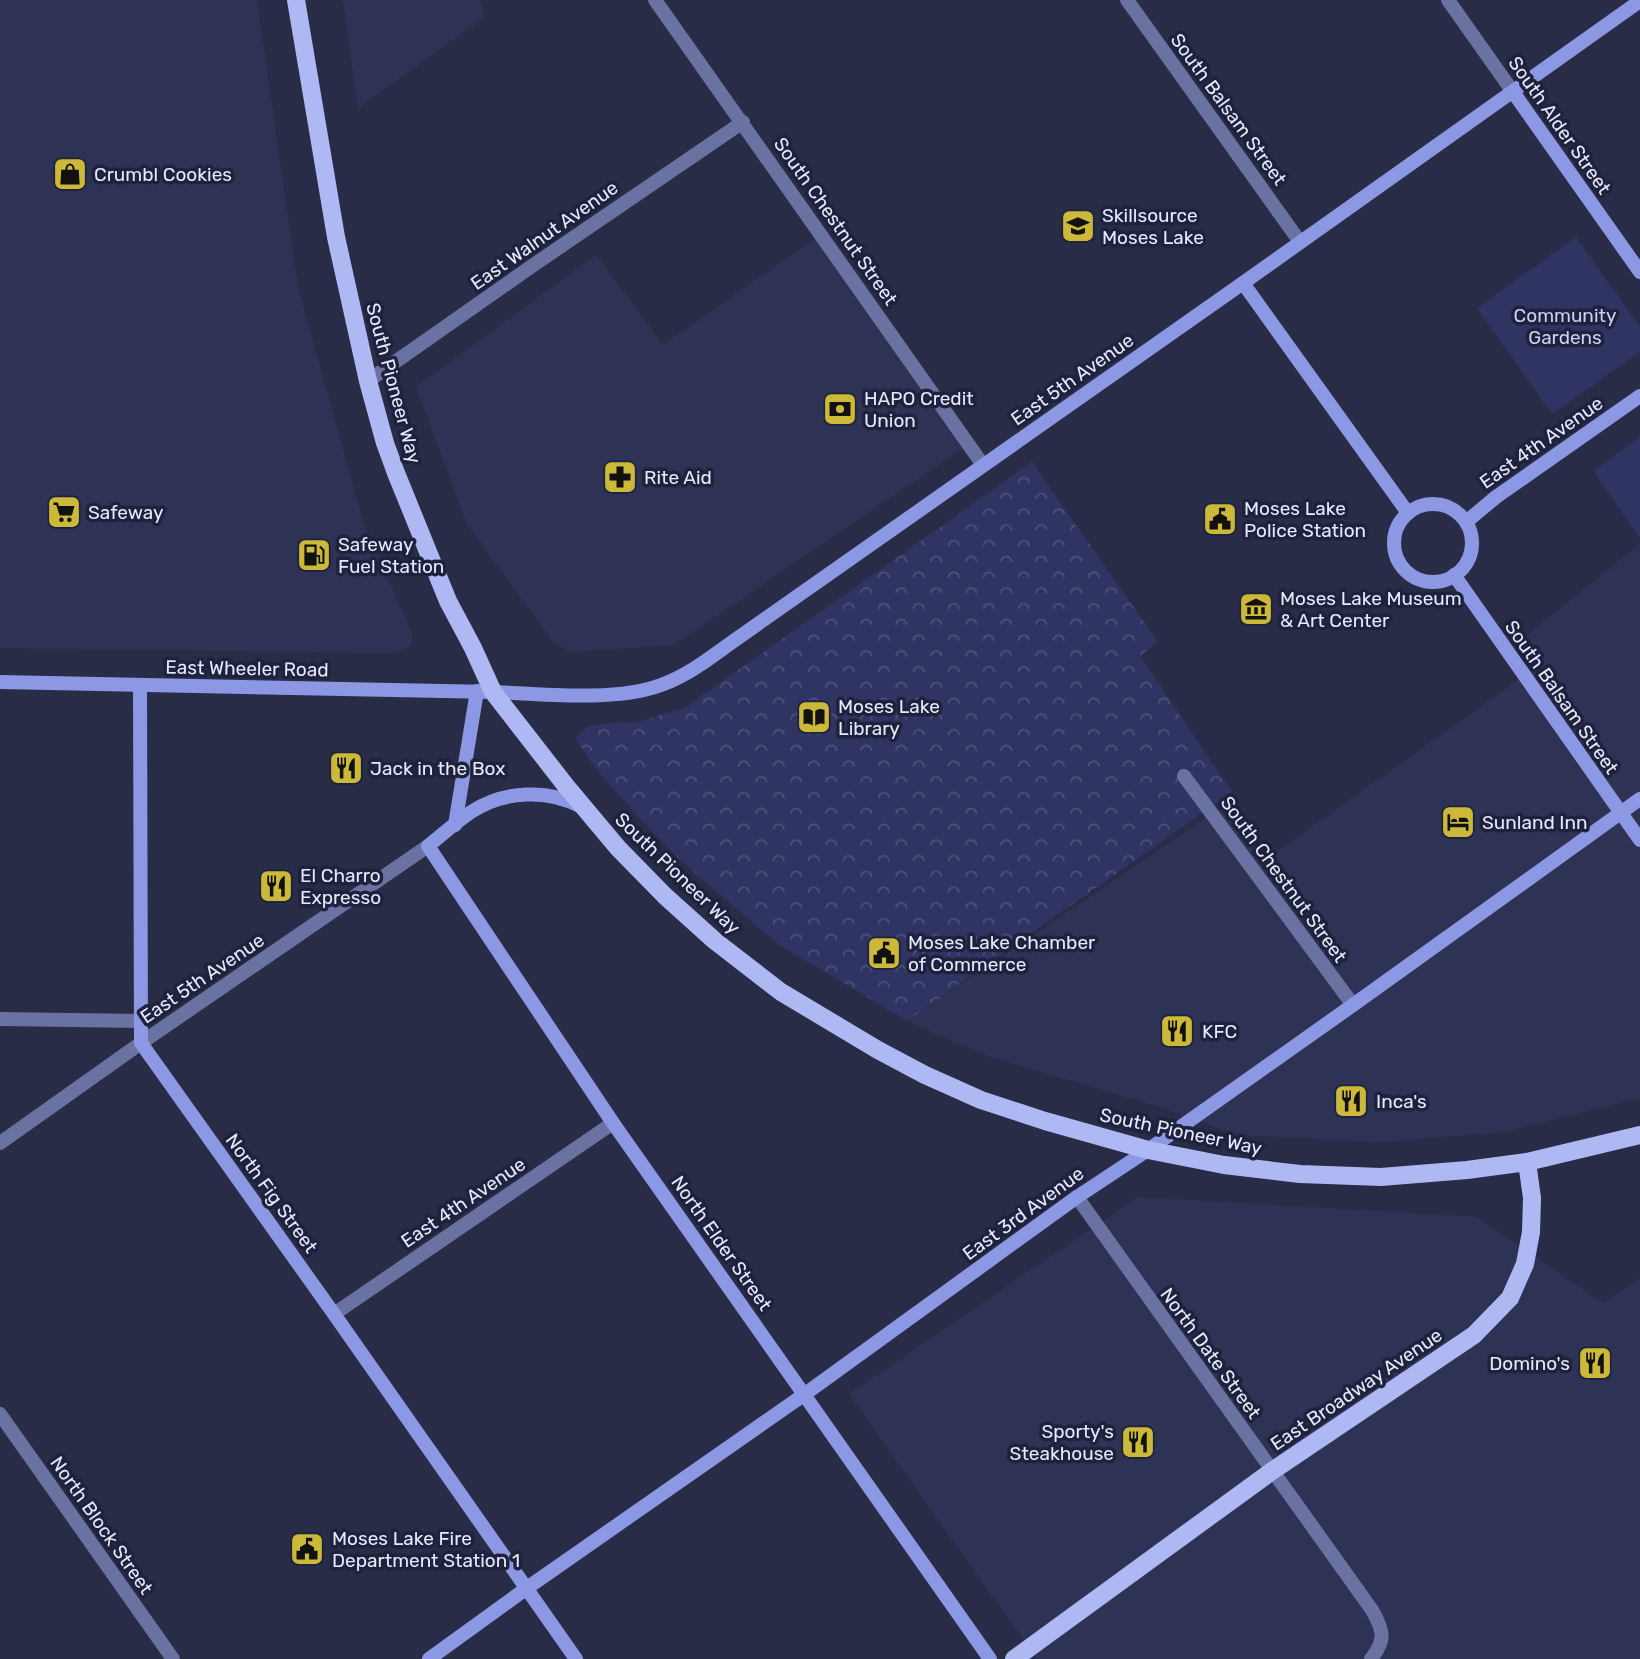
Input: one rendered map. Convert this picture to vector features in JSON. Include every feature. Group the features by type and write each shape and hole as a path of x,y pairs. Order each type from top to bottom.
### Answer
{"main road":[{"name":"South Pioneer Way","path":"296,0 336,237 368,381 385,443 406,501 448,601 473,648 485,692 618,848 666,896 715,941 781,992 925,1075 970,1095 1045,1121 1148,1150 1224,1166 1300,1174 1381,1177 1527,1162"},
{"name":"East 5th Avenue","path":"485,692 605,695 639,691 683,676 1640,1"},
{"name":"South Alder Street","path":"1513,92 1640,272"},
{"path":"1243,283 1408,513"},
{"name":"East 4th Avenue","path":"1466,522 1496,497 1640,396"},
{"path":"1428,504 1439,504 1459,513 1466,522 1473,545 1464,567 1454,576 1432,582 1410,574 1402,566 1396,555 1396,533 1408,513 1428,504"},
{"name":"South Balsam Street","path":"1454,576 1640,840"},
{"name":"East Wheeler Road","path":"0,682 485,692"},
{"path":"140,685 141,1043"},
{"path":"455,825 485,692"},
{"path":"428,846 473,810 521,794 561,797 585,809"},
{"name":"East 3rd Avenue","path":"429,1659 1640,799"},
{"name":"North Elder Street","path":"428,846 613,1123 990,1659"},
{"name":"North Fig Street","path":"141,1043 576,1659"},
{"path":"1527,1162 1640,1135"},
{"name":"East Broadway Avenue","path":"1014,1659 1272,1471 1474,1335 1510,1298 1525,1264 1531,1232 1532,1198 1527,1162"}],"street":[{"name":"South Chestnut Street","path":"655,0 984,465"},
{"name":"South Balsam Street","path":"1127,0 1300,242"},
{"name":"South Alder Street","path":"1448,0 1513,92"},
{"name":"East Walnut Avenue","path":"368,381 743,122"},
{"name":"South Chestnut Street","path":"1185,776 1353,1004"},
{"name":"East 5th Avenue","path":"0,1143 428,846"},
{"path":"0,1018 141,1021"},
{"name":"East 4th Avenue","path":"334,1314 613,1123"},
{"name":"North Date Street","path":"1077,1197 1373,1610 1383,1635 1380,1648 1371,1659"},
{"name":"North Block Street","path":"0,1414 173,1659"}],"shaded area":[{"path":"0,0 257,0 298,287 365,528 413,635 410,647 393,653 0,648"},
{"path":"343,0 480,0 485,17 358,108"},
{"path":"821,234 969,444 674,645 571,652 552,640 467,524 416,387 596,255 663,345"},
{"path":"1640,544 1640,1098 1504,1132 1380,1142 1238,1135 1160,1107 984,1055 907,1021 1235,798 1268,858 1539,665 1520,641"},
{"path":"1138,1197 1477,1217 1603,1303 1640,1278 1640,1659 1037,1659 849,1394"}],"green space":[{"name":"Community Gardens","path":"1576,237 1640,327 1640,352 1552,414 1477,308"},
{"path":"1640,437 1640,538 1593,471"},
{"path":"1032,462 1158,642 1140,656 1232,792 907,1021 778,944 680,860 597,770 575,738 589,726 639,722 686,707"}],"place":[{"name":"Crumbl Cookies","path":"70,174"},
{"name":"Skillsource Moses Lake","path":"1078,226"},
{"name":"HAPO Credit Union","path":"840,409"},
{"name":"Rite Aid","path":"620,477"},
{"name":"Safeway","path":"64,512"},
{"name":"Moses Lake Police Station","path":"1220,519"},
{"name":"Safeway Fuel Station","path":"314,555"},
{"name":"Moses Lake Museum & Art Center","path":"1256,609"},
{"name":"Moses Lake Library","path":"814,717"},
{"name":"Jack in the Box","path":"346,768"},
{"name":"Sunland Inn","path":"1458,822"},
{"name":"El Charro Expresso","path":"276,886"},
{"name":"Moses Lake Chamber of Commerce","path":"884,953"},
{"name":"KFC","path":"1177,1031"},
{"name":"Inca's","path":"1351,1101"},
{"name":"Domino's","path":"1595,1363"},
{"name":"Sporty's Steakhouse","path":"1138,1442"},
{"name":"Moses Lake Fire Department Station 1","path":"307,1549"}]}
